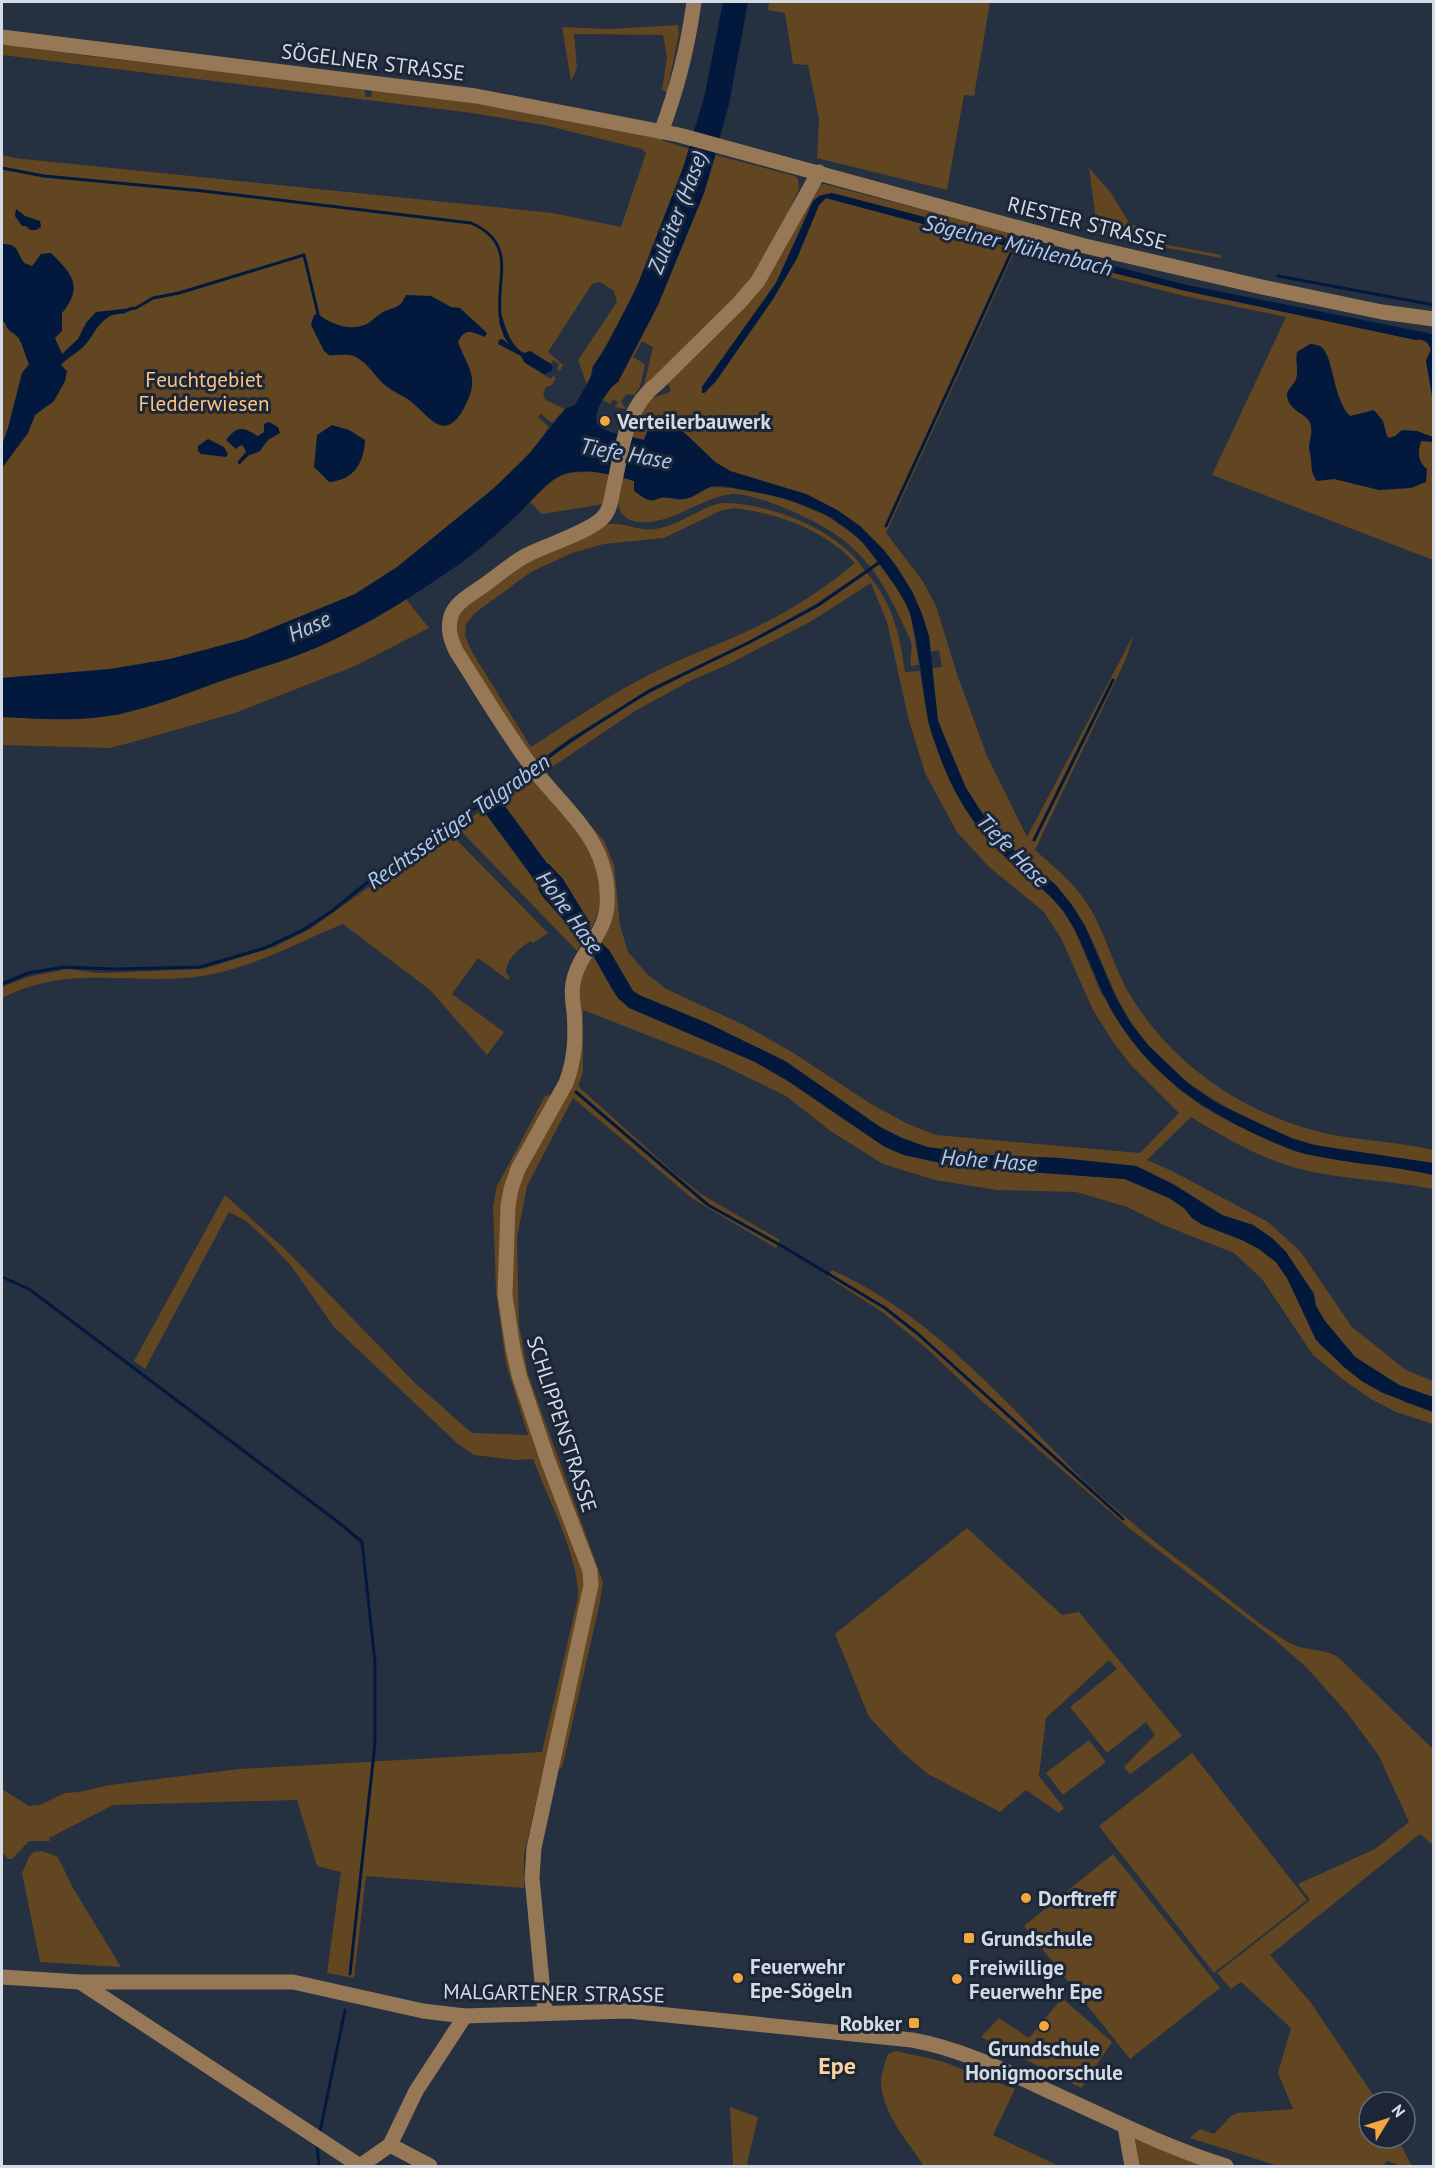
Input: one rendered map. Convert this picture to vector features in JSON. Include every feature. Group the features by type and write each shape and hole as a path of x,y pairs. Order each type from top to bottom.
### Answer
{"street":[{"path":"661,132 679,76 691,27 694,2"},
{"name":"SÖGELNER STRASSE","path":"2,37 476,96 679,135 735,150"},
{"name":"RIESTER STRASSE","path":"735,150 1085,246 1262,287 1382,312 1434,320"},
{"name":"SCHLIPPENSTRASSE","path":"545,2013 532,1878 534,1848 591,1585 590,1571 548,1461 519,1375 508,1322 504,1270 511,1189 518,1169 566,1083 574,1058 575,1026 572,987 575,974 598,933 607,908 607,882 603,865 586,829 527,760 456,651 449,631 450,623 452,613 463,599 524,557 602,520 608,512 629,418 646,393 739,303 758,281 819,172"},
{"name":"MALGARTENER STRASSE","path":"2,1977 80,1982 292,1982 332,1989 423,2011 465,2016 628,2011 933,2044 1021,2078 1125,2127 1224,2166"},
{"path":"80,1982 360,2166 390,2145 416,2091 465,2016"},
{"path":"1125,2127 1132,2166"},
{"path":"390,2145 430,2166"}],"green space":[{"path":"769,2 990,2 974,96 964,95 947,190 817,158 819,119 808,65 793,64 785,13 768,10"},
{"path":"678,25 679,33 667,92 662,90 667,57 663,35 574,34 577,68 571,81 562,27 609,29"},
{"name":"Feuchtgebiet Fledderwiesen","path":"2,44 364,88 366,97 371,97 372,90 536,112 543,118 546,114 627,129 689,149 661,232 624,313 594,366 587,385 578,360 617,302 614,291 600,282 592,284 548,352 563,365 560,371 557,369 559,364 553,360 551,364 530,351 524,362 551,379 553,376 556,378 552,385 546,387 543,395 546,400 565,409 552,423 541,414 538,417 549,427 516,468 403,563 367,588 325,609 266,632 204,651 141,665 2,678 2,155 553,213 621,227 646,153 642,149 544,125 472,113 2,55"},
{"path":"716,155 795,176 798,179 799,189 769,254 754,278 646,386 644,385 653,347 642,341 633,357 645,364 640,387 634,395 626,394 621,402 626,409 615,407 618,402 613,399 610,404 603,400 612,386 618,382 658,305 704,193"},
{"path":"1089,168 1111,193 1128,221 1158,243 1221,255 1221,258 1098,235"},
{"path":"824,184 1008,232 1007,239 832,193 819,196 776,283 702,387 705,393 716,381 773,299 797,258 819,205 826,198 1186,291 1423,340 1430,346 1426,361 1434,402 1433,560 1212,475 1286,317 1184,296 1014,253 886,533 922,580 936,606 958,677 987,756 1027,837 1134,634 1126,659 1035,850 1069,881 1086,902 1098,922 1126,988 1144,1016 1165,1042 1216,1085 1245,1103 1275,1117 1339,1136 1433,1150 1433,1163 1342,1150 1293,1138 1243,1116 1187,1082 1171,1068 1141,1037 1129,1019 1087,930 1070,902 1000,836 968,791 959,774 937,716 932,668 942,667 939,650 930,652 929,636 860,526 837,510 806,494 730,471 715,462 670,419 656,421 650,427 644,441 630,436 645,405 653,398 671,390 668,384 671,376 716,334 817,186"},
{"path":"590,470 613,475 604,504 542,514 530,502 558,477"},
{"path":"621,477 634,481 652,501 663,497 680,500 692,497 710,487 732,488 781,497 826,515 861,540 896,587 910,611 919,665 911,666 910,639 877,576 850,546 834,533 813,521 761,499 738,494 707,501 653,522 628,519 620,511 618,500"},
{"path":"721,503 760,507 801,521 839,543 854,556 865,571 816,604 747,642 651,688 569,739 535,764 461,651 455,623 461,608 530,556 605,525 617,524 655,529 672,524","holes":["734,508 784,519 815,532 855,563 794,607 740,635 641,679 531,747 472,652 465,636 466,624 475,613 531,572 572,553 604,544 664,538 720,511"]},
{"path":"867,573 876,585 894,620 905,672 920,671 928,722 941,760 966,810 1010,862 1050,895 1063,910 1074,928 1101,993 1176,1087 1202,1106 1232,1123 1305,1154 1364,1164 1401,1167 1433,1175 1433,1189 1333,1176 1300,1169 1257,1154 1191,1117 1147,1160 1268,1222 1300,1251 1352,1327 1406,1370 1433,1381 1433,1397 1399,1385 1355,1357 1325,1321 1316,1306 1314,1294 1286,1252 1272,1238 1253,1225 1222,1215 1173,1184 1136,1166 1060,1158 987,1155 927,1147 880,1127 785,1061 707,1023 633,991 609,950 598,940 611,887 537,767 637,700 762,637 841,591","holes":["871,583 887,622 908,717 925,773 957,832 989,867 1044,912 1061,938 1093,1010 1113,1042 1131,1065 1179,1113 1140,1153 936,1135 908,1124 871,1104 792,1052 744,1025 666,989 647,974 628,952 620,925 614,865 604,841 545,772 635,711 810,622"]},
{"path":"406,599 429,628 355,666 235,713 109,748 2,745 2,717 52,719 118,715 160,703 327,643"},
{"path":"532,776 581,835 599,870 602,888 600,906 593,924 577,951 457,827"},
{"path":"448,831 548,933 533,943 530,941 514,955 508,963 506,973 510,978 508,980 478,958 452,994 504,1032 487,1055 430,990 343,924 271,955 216,974 180,978 67,979 34,985 2,998 2,987 28,977 67,969 100,973 203,969 274,947 310,929"},
{"path":"593,950 594,957 618,998 755,1062 788,1081 885,1147 904,1155 959,1167 1125,1179 1169,1198 1203,1225 1242,1240 1276,1262 1287,1278 1320,1345 1404,1402 1433,1412 1433,1424 1396,1412 1371,1399 1313,1355 1262,1279 1234,1253 1166,1226 1127,1207 1076,1192 997,1190 935,1180 883,1164 832,1132 786,1096 716,1062 583,1010 583,1072 578,1086 673,1172 701,1194 780,1240 776,1248 693,1199 573,1098 527,1186 517,1238 519,1325 528,1374 603,1582 562,1768 542,1775 524,1855 524,1888 366,1876 354,1978 327,1973 341,1872 317,1866 297,1800 113,1805 49,1838 50,1841 29,1841 12,1859 8,1859 2,1852 2,1789 29,1806 40,1805 65,1793 110,1785 239,1769 542,1752 578,1598 574,1565 562,1528 533,1459 516,1460 474,1455 458,1444 334,1327 292,1267 268,1241 246,1221 229,1212 145,1369 134,1361 225,1195 288,1252 415,1383 472,1433 528,1435 506,1364 496,1292 493,1206 497,1186 545,1096 564,1092 578,981"},
{"path":"832,1270 868,1289 933,1334 992,1387 1083,1479 1149,1537 1278,1636 1294,1645 1327,1652 1339,1658 1433,1749 1433,1845 1420,1834 1270,1955 1311,2003 1370,2090 1357,2090 1357,2150 1403,2150 1412,2166 1401,2166 1387,2161 1383,2166 1278,2166 1190,2138 1200,2129 1214,2134 1231,2116 1237,2113 1293,2109 1278,2073 1291,2028 1241,1982 1231,1989 1217,1973 1310,1900 1298,1884 1375,1849 1409,1822 1379,1756 1348,1714 1307,1668 1274,1639 1129,1528 982,1401 925,1347 882,1312 828,1277"},
{"path":"967,1528 1062,1615 1079,1612 1182,1736 1130,1774 1124,1767 1155,1735 1146,1722 1107,1753 1070,1707 1117,1669 1109,1660 1046,1718 1039,1776 1064,1808 1059,1813 1026,1790 1000,1812 928,1774 902,1752 869,1717 835,1634"},
{"path":"1089,1740 1106,1762 1063,1795 1046,1773"},
{"path":"1192,1753 1307,1900 1214,1973 1099,1826"},
{"path":"42,1851 58,1857 73,1888 121,1967 40,1962 22,1873 29,1857 34,1852"},
{"path":"1113,1854 1220,1988 1130,2059 1024,1926"},
{"path":"1062,1998 1112,2042 1081,2088 981,2037 999,2018 1029,2038"},
{"path":"896,2051 941,2061 1015,2089 993,2135 1059,2166 924,2166 897,2127 882,2094 881,2079 884,2064 888,2054"},
{"path":"730,2107 758,2117 747,2164 756,2166 733,2166"},
{"path":"1134,2138 1202,2166 1138,2166"}],"water":[{"path":"723,2 748,2 729,104 704,193 658,305 618,382 605,395 597,413 597,424 607,431 644,440 650,427 656,421 670,419 715,462 730,471 806,494 837,510 860,526 897,567 913,593 922,614 929,636 938,721 966,788 988,822 1015,851 1056,885 1071,904 1085,926 1114,994 1130,1022 1149,1046 1190,1085 1218,1104 1293,1139 1314,1145 1433,1163 1433,1175 1322,1157 1281,1146 1236,1124 1197,1101 1162,1074 1146,1058 1110,1008 1078,937 1063,911 989,840 969,815 953,787 930,728 910,614 896,587 867,548 849,530 822,513 792,501 732,487 718,486 707,488 689,498 651,500 645,499 634,491 634,481 608,474 581,471 564,474 543,488 501,530 461,563 380,615 316,648 169,700 119,714 75,719 2,717 2,678 110,669 170,659 245,639 355,594 397,567 493,489 529,454 565,409 575,405 591,377 593,366 604,351 636,289 684,165 705,94"},
{"name":"Sögelner Mühlenbach","path":"832,193 1187,285 1428,333 1433,335 1433,402 1426,361 1431,349 1423,340 1186,291 826,198 819,205 797,258 773,299 716,381 702,393 702,387 776,283 813,201 819,196"},
{"path":"16,209 25,216 40,221 41,227 30,230 22,226 15,216"},
{"path":"2,244 14,247 24,263 32,266 41,254 51,253 70,274 74,288 73,295 62,313 62,331 55,338 62,354 78,339 86,323 96,312 132,308 103,321 86,343 61,365 67,371 65,381 54,401 35,415 28,433 2,468 2,445 22,373 29,364 19,339 2,321"},
{"path":"406,295 431,296 451,307 460,308 487,333 485,337 469,332 463,334 458,342 472,382 463,410 449,425 436,423 429,418 409,400 386,386 356,357 329,355 324,351 311,325 314,315 318,314 343,326 357,327 398,306"},
{"path":"502,316 512,342 524,353 530,351 551,364 553,368 550,372 545,375 524,362 521,356 498,344 502,339 509,344 499,322"},
{"path":"1310,344 1320,346 1325,351 1340,399 1350,416 1374,410 1383,421 1389,438 1402,430 1417,431 1433,437 1433,442 1421,441 1419,449 1420,460 1427,469 1426,482 1411,488 1379,490 1334,479 1317,481 1312,471 1309,448 1310,423 1290,405 1287,395 1297,376 1297,352"},
{"path":"269,422 278,427 280,433 268,440 259,452 249,455 238,464 246,452 243,446 236,449 226,440 241,429 258,436 264,432 264,424"},
{"path":"332,425 349,430 365,440 362,456 356,469 345,478 329,482 314,467 317,435"},
{"path":"208,439 224,447 228,454 226,457 201,454 198,451 198,446"},
{"path":"545,863 549,864 563,879 588,920 591,933 609,950 633,991 707,1023 785,1061 880,1127 927,1147 987,1155 1060,1158 1136,1166 1173,1184 1222,1215 1253,1225 1272,1238 1286,1252 1314,1294 1316,1306 1325,1321 1355,1357 1399,1385 1433,1397 1433,1412 1383,1393 1363,1382 1345,1368 1316,1340 1287,1278 1276,1262 1242,1240 1203,1225 1169,1198 1125,1179 959,1167 904,1155 885,1147 788,1081 755,1062 629,1008 612,989 594,957 593,950 575,933 538,889 536,868"}],"waterway":[{"path":"2,168 44,176 203,191 471,223 486,232 496,242 500,254 502,266 499,306 501,320"},
{"name":"Sögelner Mühlenbach","path":"886,526 1011,253"},
{"path":"129,309 136,308 153,298 179,293 304,255 318,314"},
{"path":"1278,276 1434,305"},
{"name":"Rechtsseitiger Talgraben","path":"536,766 570,741 649,691 748,643 817,606 880,562"},
{"name":"Tiefe Hase","path":"1034,840 1113,680"},
{"name":"Rechtsseitiger Talgraben","path":"2,984 28,973 64,967 114,969 200,967 265,948 303,930 332,911 368,882 528,772"},
{"name":"Hohe Hase","path":"488,800 552,887"},
{"path":"576,1092 708,1205 885,1308 918,1334 1123,1519"},
{"path":"2,1277 29,1289 362,1542 375,1662 375,1743 350,1974"},
{"path":"320,2132 345,2010"},
{"path":"317,2144 319,2166"}],"place":[{"name":"Verteilerbauwerk","path":"605,421"},
{"name":"Dorftreff","path":"1026,1898"},
{"name":"Grundschule","path":"969,1938"},
{"name":"Feuerwehr Epe-Sögeln","path":"738,1978"},
{"name":"Freiwillige Feuerwehr Epe","path":"957,1979"},
{"name":"Robker","path":"914,2023"},
{"name":"Grundschule Honigmoorschule","path":"1044,2026"}],"district":[{"name":"Epe","path":"837,2065"}],"water label":[{"name":"Zuleiter (Hase)","path":"677,212"},
{"name":"Hase","path":"309,626"}]}
